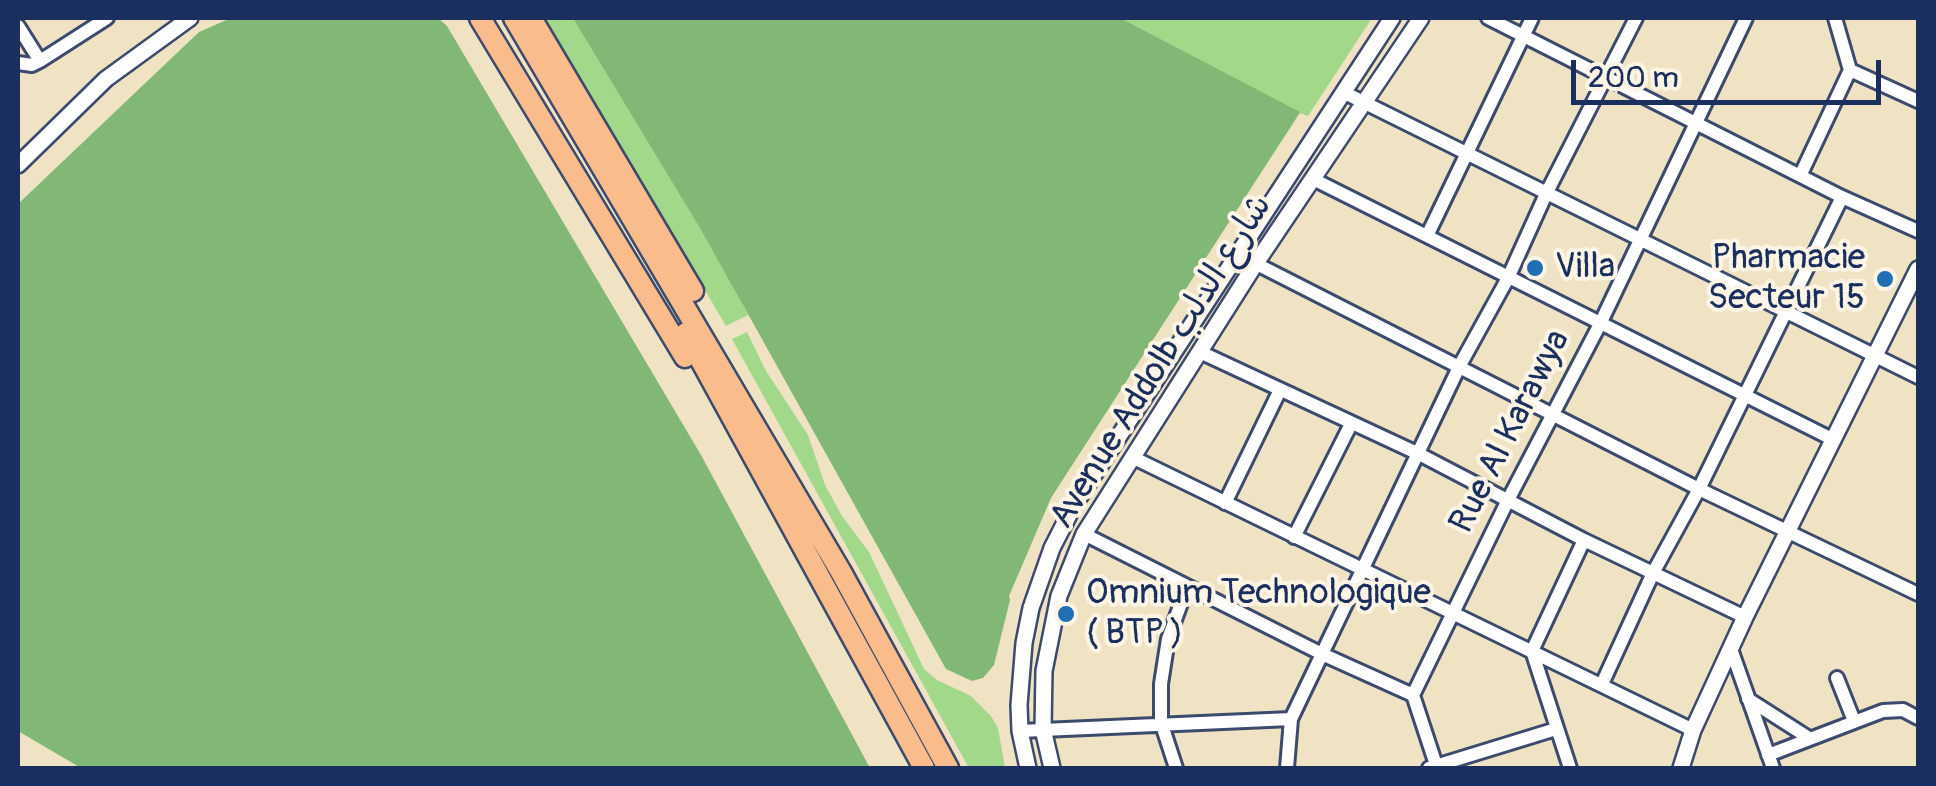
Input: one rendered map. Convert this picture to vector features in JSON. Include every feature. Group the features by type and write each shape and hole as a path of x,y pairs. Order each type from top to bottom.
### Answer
{"highway":[{"path":"480,18 740,452 789,502"},
{"path":"498,18 948,768"},
{"path":"514,18 789,502 924,768"},
{"path":"531,18 718,335 769,430 789,502"}],"street":[{"path":"18,164 106,79 190,18"},
{"name":"Avenue Addolb شارع الدلب","path":"1028,768 1020,731 1019,698 1028,622 1052,548 1074,505 1392,18"},
{"name":"Avenue Addolb شارع الدلب","path":"1052,768 1043,729 1044,671 1051,624 1084,534 1256,263 1421,18"},
{"path":"1488,18 1918,231"},
{"path":"1427,236 1532,18"},
{"path":"1287,768 1291,718 1366,569 1460,365 1508,278 1546,194 1636,18"},
{"name":"Rue Al Karawya","path":"1414,695 1508,500 1600,324 1746,18"},
{"path":"1801,174 1850,70 1835,18"},
{"path":"18,63 32,65 40,61 99,20"},
{"path":"18,26 40,61"},
{"path":"1850,70 1918,102"},
{"path":"1342,92 1918,378"},
{"path":"1314,180 1834,440"},
{"path":"1602,684 1652,572 1699,489 1842,196"},
{"path":"1237,254 1699,489 1918,594"},
{"path":"1680,768 1693,730 1746,617 1918,269"},
{"path":"1200,352 1419,454 1584,540 1746,617"},
{"path":"1225,504 1280,390"},
{"path":"1294,537 1351,424"},
{"path":"1134,458 1693,730"},
{"path":"1084,534 1322,654 1414,695 1434,767 1556,729"},
{"path":"1570,768 1532,651 1584,540"},
{"path":"1176,768 1161,722 1162,668 1187,587"},
{"path":"1731,649 1770,762 1809,738 1854,720 1894,709 1918,718"},
{"path":"1837,678 1854,720"},
{"path":"1748,698 1809,738"},
{"path":"1020,731 1291,718"}],"green space":[{"path":"231,18 438,18 447,26 701,455 870,768 81,768 18,731 18,204 199,32"},
{"path":"545,18 595,18 748,315 726,326"},
{"path":"573,18 1120,18 1300,112 1051,498 1009,596 994,665 983,678 972,681 946,669 700,228"},
{"path":"1077,18 1372,18 1308,116 1300,113 1227,225"},
{"path":"747,332 766,371 808,435 825,485 869,552 924,669 937,680 971,696 991,716 998,728 1005,768 969,768 732,339"}],"place":[{"name":"Villa","path":"1535,268"},
{"name":"Pharmacie Secteur 15","path":"1885,279"},
{"name":"Omnium Technologique ( BTP )","path":"1066,614"}]}
